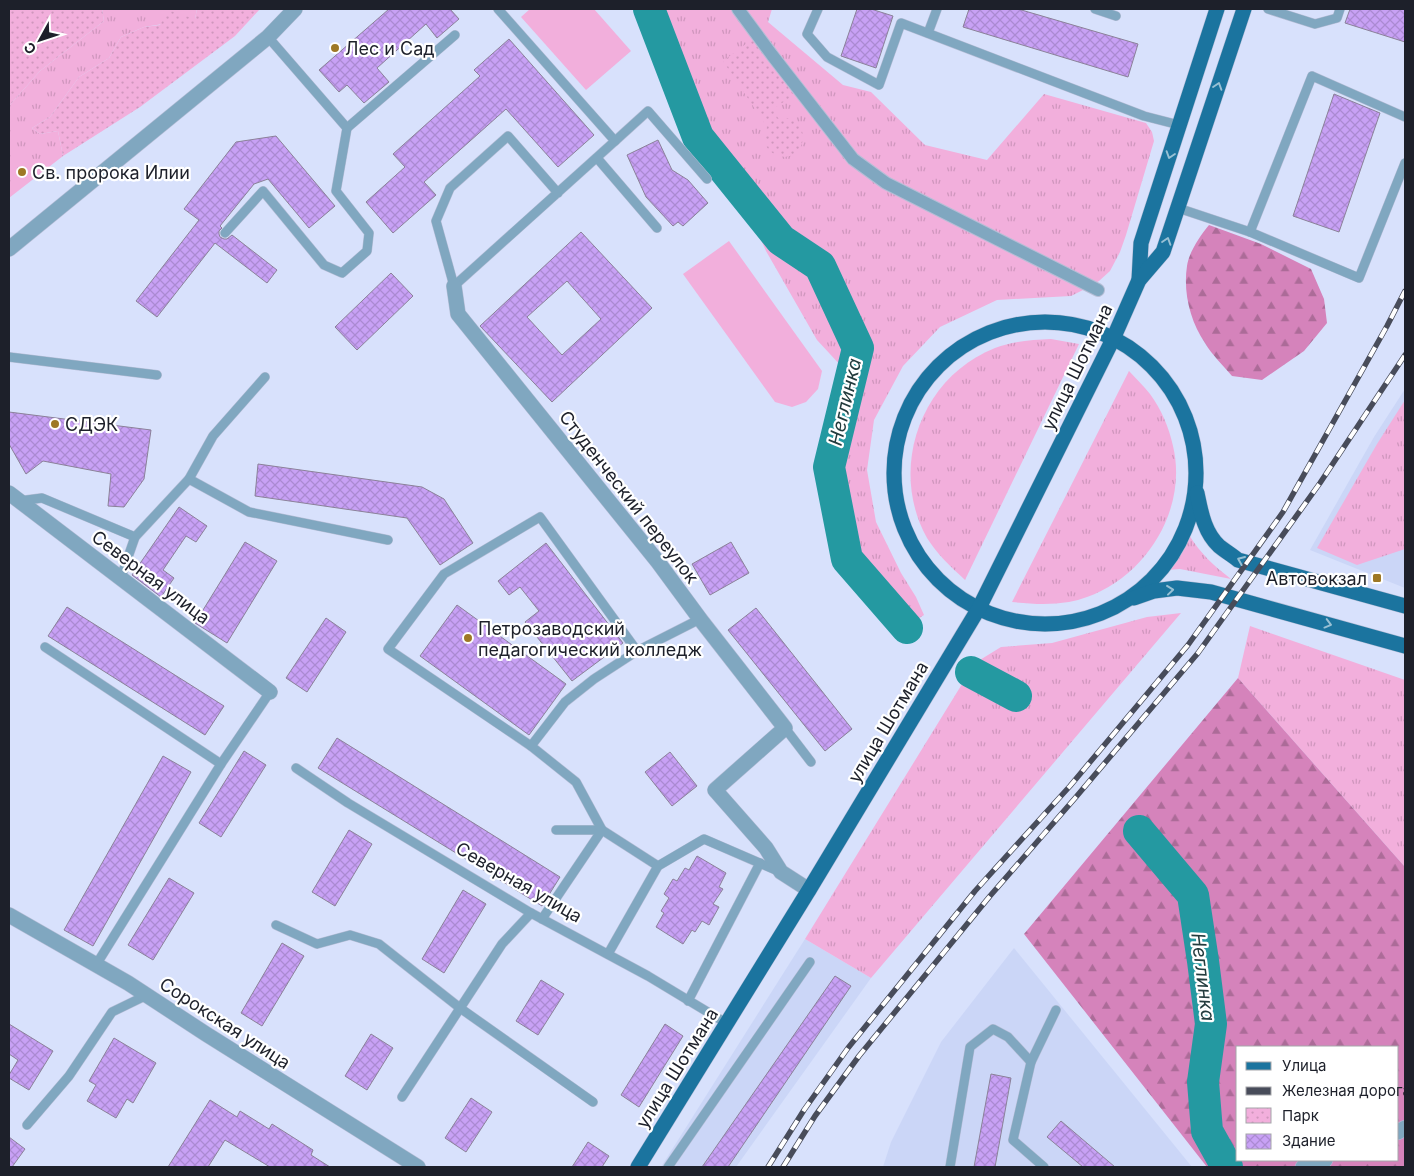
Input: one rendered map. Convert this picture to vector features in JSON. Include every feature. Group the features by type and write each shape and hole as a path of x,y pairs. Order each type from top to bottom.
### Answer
{"main road":[{"name":"улица Шотмана","path":"1139,280 1141,243 1217,9"},
{"name":"улица Шотмана","path":"638,1167 809,890 979,608 1113,339 1139,280 1163,252 1244,9"},
{"path":"1123,602 1155,576 1172,554 1187,523 1195,483 1195,458 1190,433 1182,410 1154,368 1135,352 1113,339 1089,329 1056,322 1017,324 998,329 970,342 946,359 920,388 910,405 899,433 894,463 897,502 910,540 932,573 962,599 1002,617 1027,623 1052,624 1077,620 1100,613 1123,602 1154,591 1177,588 1211,592 1405,646"},
{"path":"1195,483 1206,529 1218,545 1238,560 1405,606"}],"street":[{"path":"9,249 268,37 295,9"},
{"path":"738,9 853,159 886,183 1098,290"},
{"name":"Студенческий переулок","path":"454,286 458,314 658,562 785,728"},
{"name":"Северная улица","path":"14,497 270,692"},
{"path":"785,728 715,790 766,848 781,872 809,890"},
{"name":"Сорокская улица","path":"9,915 147,995 418,1167"},
{"path":"1303,1167 1322,1161"}],"lane":[{"path":"498,9 615,141"},
{"path":"818,9 807,34 827,57 879,85 901,23 1144,116 1179,125"},
{"path":"928,33 937,9"},
{"path":"1095,9 1116,16"},
{"path":"1268,9 1315,24 1337,18 1340,9"},
{"path":"225,233 263,191 324,265 342,273 367,251 369,233 336,191 347,128 455,35"},
{"path":"268,37 347,128"},
{"path":"1250,232 1312,76 1405,117"},
{"path":"558,193 508,136 450,188 436,221 454,286 558,193 597,158 648,111 707,179"},
{"path":"597,158 656,228"},
{"path":"1178,208 1250,232 1358,278 1405,163"},
{"path":"9,357 157,375"},
{"path":"121,577 135,537 189,479 213,436 265,378"},
{"path":"189,479 249,512 388,540"},
{"path":"14,497 42,498 135,537"},
{"path":"637,651 540,517 444,574 388,649 531,746 576,782 602,830 658,866"},
{"path":"531,746 565,702 594,679 637,651 700,619"},
{"path":"46,647 222,764"},
{"path":"96,965 222,764 270,692"},
{"path":"785,728 811,762"},
{"name":"Северная улица","path":"296,768 348,803 530,913 648,976 726,1023"},
{"path":"556,830 602,830"},
{"path":"542,919 602,830"},
{"path":"608,954 658,866 704,839 781,872"},
{"path":"688,1001 760,863"},
{"path":"402,1097 502,944 530,913"},
{"path":"276,925 317,944 350,935 379,944 460,1008 593,1102"},
{"path":"668,1167 810,962"},
{"path":"27,1125 69,1076 112,1012 147,995"},
{"path":"1044,1167 1013,1140 1031,1062 1056,1010"},
{"path":"950,1167 970,1047 993,1029 1008,1037 1031,1062"}],"shaded area":[{"path":"1405,389 1405,588 1310,550 1374,437"},
{"path":"805,939 871,978 736,1167 661,1167"},
{"path":"1014,948 1192,1167 883,1167 891,1142 941,1042"}],"green space":[{"path":"9,9 102,9 104,21 40,71 9,106"},
{"path":"102,9 197,9 195,19 144,27 121,37 109,58 79,77 50,117 32,128 40,134 58,131 63,156 9,198 9,106 40,71 104,21"},
{"path":"197,9 260,9 235,36 140,107 63,156 58,131 40,134 32,128 50,117 79,77 109,58 121,37 144,27 160,25 168,10 195,19"},
{"path":"530,9 594,9 631,51 586,90 521,17"},
{"path":"658,9 772,9 768,22 843,85 871,92 925,145 987,160 1044,94 1146,123 1152,132 1154,141 1126,235 1110,271 1099,281 1071,296 997,300 940,327 903,366 874,420 867,470 876,522 924,615 910,624 855,560 841,494 842,367 817,340 766,251 744,202 715,168 693,132 668,82 680,56"},
{"path":"754,38 794,95 773,109 778,118 790,119 797,123 802,130 801,146 789,156 776,155 767,147 765,133 767,127 723,61"},
{"path":"1209,225 1261,244 1311,269 1324,299 1327,323 1304,351 1262,380 1232,376 1214,356 1195,325 1187,296 1187,266 1192,250"},
{"path":"729,241 822,371 818,389 806,402 792,407 775,402 683,274"},
{"path":"1051,339 1079,344 965,580 944,560 931,544 916,511 911,483 912,455 919,428 931,402 948,380 969,362 995,348 1009,344"},
{"path":"1129,371 1148,391 1158,406 1167,425 1173,446 1176,469 1174,493 1168,515 1158,537 1145,556 1128,573 1109,587 1087,597 1055,604 1012,602"},
{"path":"1405,400 1405,549 1357,565 1317,548 1377,444"},
{"path":"1189,535 1208,559 1231,579 1180,569 1167,570 1177,561"},
{"path":"1181,613 871,978 805,939 975,663 1001,647 1052,643 1147,617"},
{"path":"1250,626 1405,680 1405,867 1238,678"},
{"path":"1238,678 1405,867 1405,1167 1207,1167 1024,934"}],"building":[{"path":"389,9 450,9 459,19 437,38 426,24 377,68 389,82 364,103 347,85 339,92 319,70"},
{"path":"857,9 871,9 893,16 876,68 841,56"},
{"path":"969,9 1018,9 1138,44 1128,77 963,27"},
{"path":"1350,9 1405,9 1405,42 1345,23"},
{"path":"509,39 594,135 558,167 506,109 424,182 436,195 393,233 366,202 405,167 393,154 480,76 474,70"},
{"path":"1334,94 1380,113 1339,232 1293,216"},
{"path":"276,136 335,206 309,228 268,179 254,184 220,226 222,228 219,234 224,239 232,235 277,270 267,283 215,243 157,317 136,301 199,220 184,209 236,142"},
{"path":"658,140 672,170 688,180 708,203 683,226 678,222 673,226 646,197 627,155"},
{"path":"581,232 652,308 552,402 480,326","holes":["567,281 601,319 562,355 527,317"]},
{"path":"391,273 413,296 357,350 335,327"},
{"path":"9,412 151,430 144,479 124,507 108,506 111,474 43,461 26,474 9,444"},
{"path":"258,464 422,487 444,499 473,543 440,565 407,518 255,496"},
{"path":"179,507 207,526 196,542 186,536 163,570 174,578 161,597 132,575"},
{"path":"245,542 277,561 227,643 195,623"},
{"path":"731,542 749,573 710,595 692,564"},
{"path":"546,543 623,643 572,681 525,622 539,611 520,587 509,595 498,581"},
{"path":"457,605 566,684 529,735 420,656"},
{"path":"67,607 224,706 205,735 48,636"},
{"path":"756,608 852,729 825,751 728,630"},
{"path":"326,618 346,632 307,692 286,678"},
{"path":"337,738 560,877 542,906 318,768"},
{"path":"244,751 266,765 221,837 199,823"},
{"path":"670,752 697,786 672,806 645,772"},
{"path":"163,756 191,772 93,946 64,930"},
{"path":"349,830 372,844 335,906 312,892"},
{"path":"697,856 726,873 719,887 723,889 713,904 719,907 709,925 702,921 695,932 692,930 683,944 656,927 664,913 661,911 669,898 664,894 673,879 677,881 685,868 689,870"},
{"path":"169,878 194,893 153,960 128,945"},
{"path":"463,890 486,904 444,973 422,959"},
{"path":"282,943 304,956 262,1026 241,1013"},
{"path":"835,976 851,986 728,1167 702,1167"},
{"path":"541,980 564,994 538,1035 516,1021"},
{"path":"9,1024 53,1051 29,1090 9,1078 18,1060 9,1054"},
{"path":"665,1024 683,1036 639,1107 621,1095"},
{"path":"371,1034 393,1048 367,1090 345,1076"},
{"path":"114,1038 156,1063 133,1103 127,1099 116,1118 87,1101 96,1085 89,1081"},
{"path":"991,1074 1011,1078 995,1167 974,1167"},
{"path":"471,1098 492,1112 466,1152 445,1138"},
{"path":"210,1100 237,1117 240,1111 269,1129 272,1124 313,1150 311,1155 330,1167 270,1167 225,1140 208,1167 168,1167"},
{"path":"1061,1121 1115,1167 1083,1167 1047,1137"},
{"path":"9,1137 25,1149 12,1167 9,1167"},
{"path":"588,1142 609,1156 602,1167 572,1167"}],"waterway":[{"name":"Неглинка","path":"649,9 698,137 781,240 820,266 858,348 829,467 847,559 907,628"},
{"name":"Неглинка","path":"971,672 1016,696"},
{"name":"Неглинка","path":"1139,831 1193,895 1211,1024 1203,1082 1207,1131 1227,1167"}],"railway":[{"path":"768,1167 804,1110 848,1048 975,891 1070,786 1188,645 1283,512 1405,291"},
{"path":"783,1167 815,1116 859,1056 990,896 1198,653 1320,483 1405,355"}],"place":[{"name":"Лес и Сад","path":"335,48"},
{"name":"Св. пророка Илии","path":"22,172"},
{"name":"СДЭК","path":"55,424"},
{"name":"Автовокзал","path":"1377,578"},
{"name":"Петрозаводский педагогический колледж","path":"468,638"}]}
